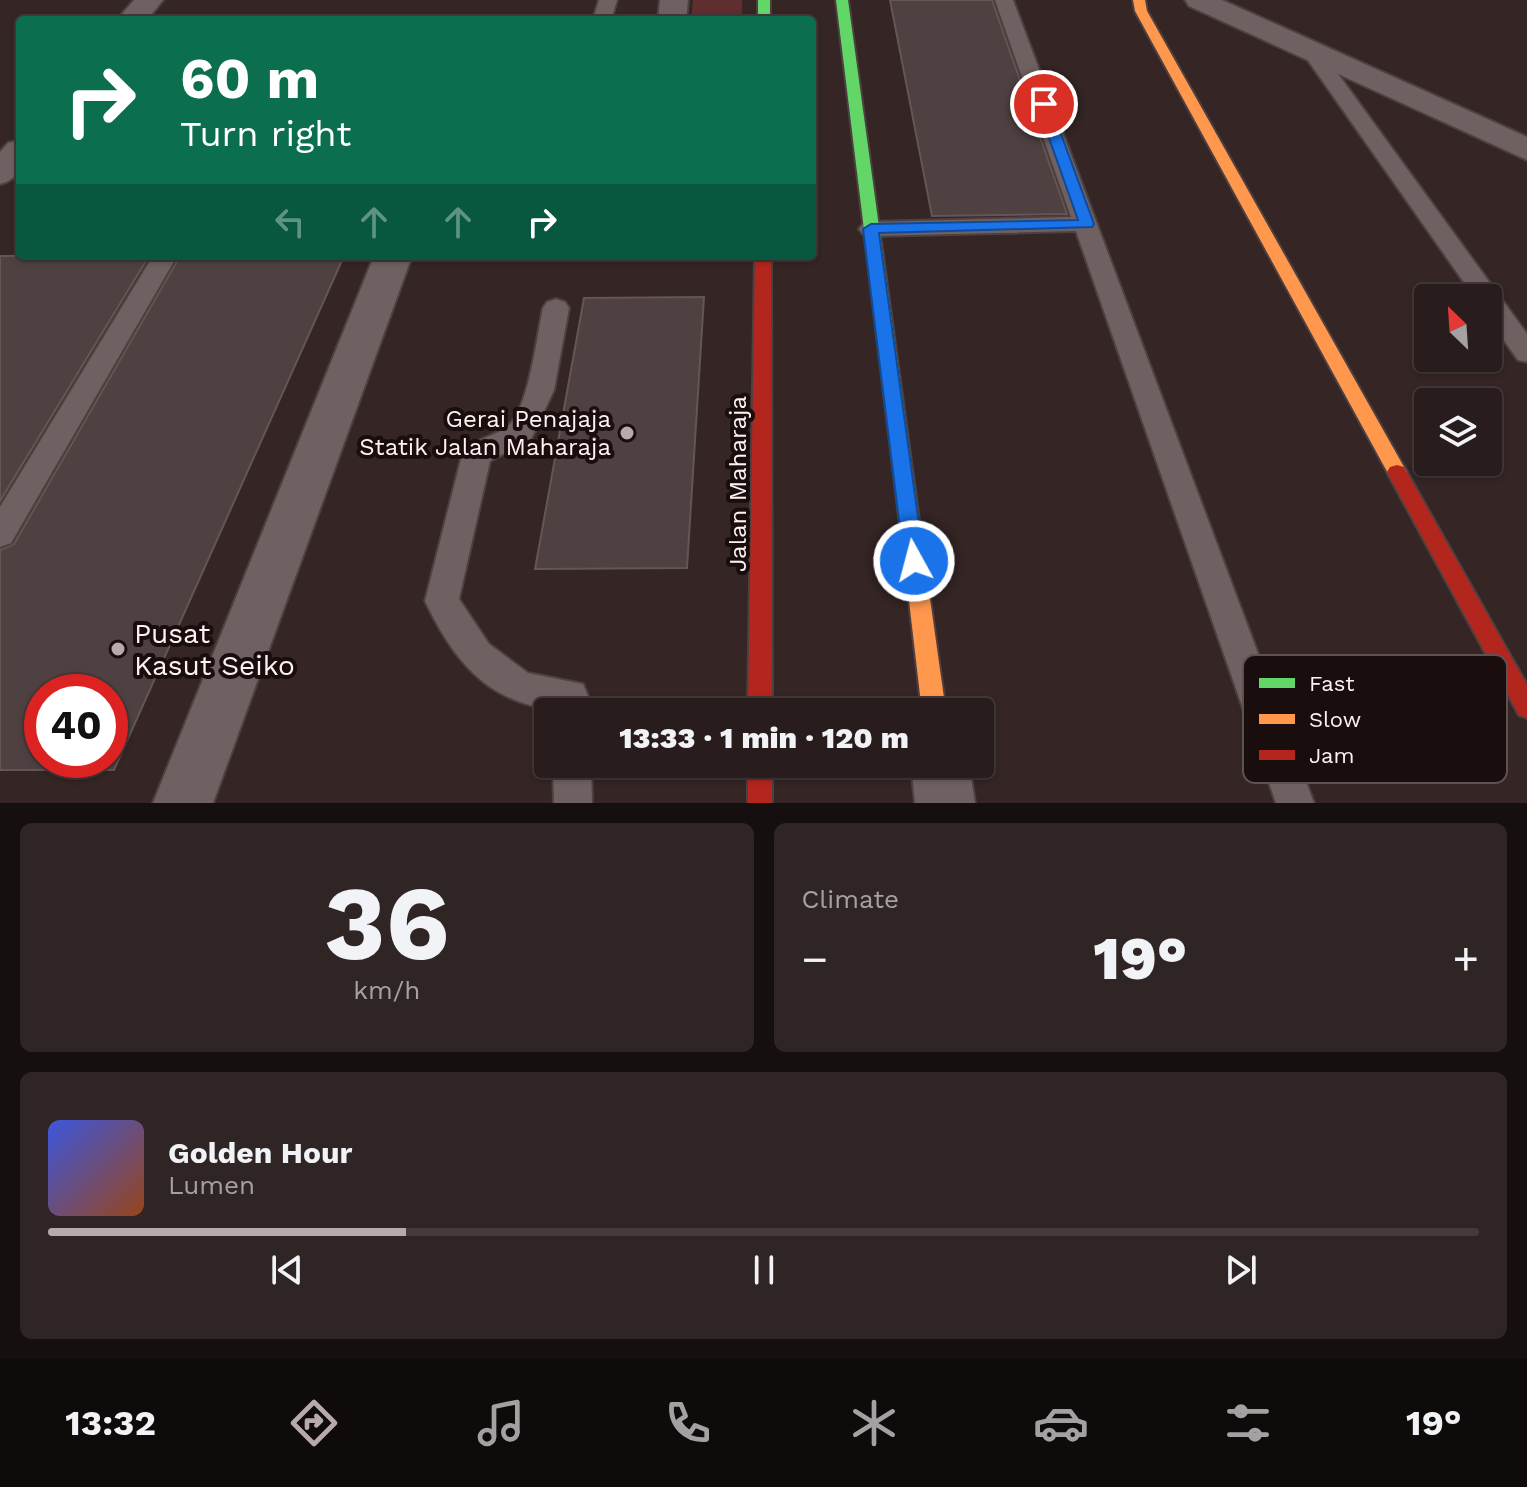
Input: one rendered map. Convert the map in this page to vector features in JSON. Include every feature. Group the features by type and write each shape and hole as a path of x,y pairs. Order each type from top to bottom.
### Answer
{"street":[{"path":"135,16 149,0"},
{"path":"842,0 932,698"},
{"path":"1139,0 1141,11 1498,655"},
{"path":"1199,0 1310,49 1522,151"},
{"path":"183,803 391,260"},
{"name":"Jalan Maharaja","path":"760,698 763,260"},
{"path":"1507,671 1527,707"},
{"path":"760,778 760,803"},
{"path":"942,778 945,803"}],"lane":[{"path":"1004,0 1243,658"},
{"path":"1310,49 1478,284"},
{"path":"871,229 1087,224"},
{"path":"0,534 163,260"},
{"path":"556,308 540,390 521,431 477,455 442,601 477,655 520,688 570,698"},
{"path":"1502,318 1527,353"},
{"path":"572,778 573,803"},
{"path":"1288,783 1295,803"}],"shaded area":[{"path":"693,0 742,0 742,16 691,16"}],"building":[{"path":"890,0 992,0 1067,214 932,216"},
{"path":"0,256 16,256 16,260 147,260 0,501"},
{"path":"178,260 342,260 128,739 128,674 24,674 24,770 0,770 0,550 14,544"},
{"name":"Gerai Penajaja Statik Jalan Maharaja","path":"704,297 687,568 535,569 584,298"}],"traffic: fast":[{"path":"764,0 764,16"},
{"path":"842,0 913,549"}],"traffic: slow":[{"path":"1139,0 1141,11 1397,472"},
{"path":"913,549 932,698"}],"traffic: jam":[{"path":"760,698 763,260"},
{"path":"1397,472 1498,655"},
{"path":"1507,671 1527,707"},
{"path":"760,778 760,803"}],"place":[{"name":"Gerai Penajaja Statik Jalan Maharaja","path":"627,433"},
{"name":"Pusat Kasut Seiko","path":"118,649"}],"route":[{"path":"914,561 871,229 1087,224 1044,104"}]}
